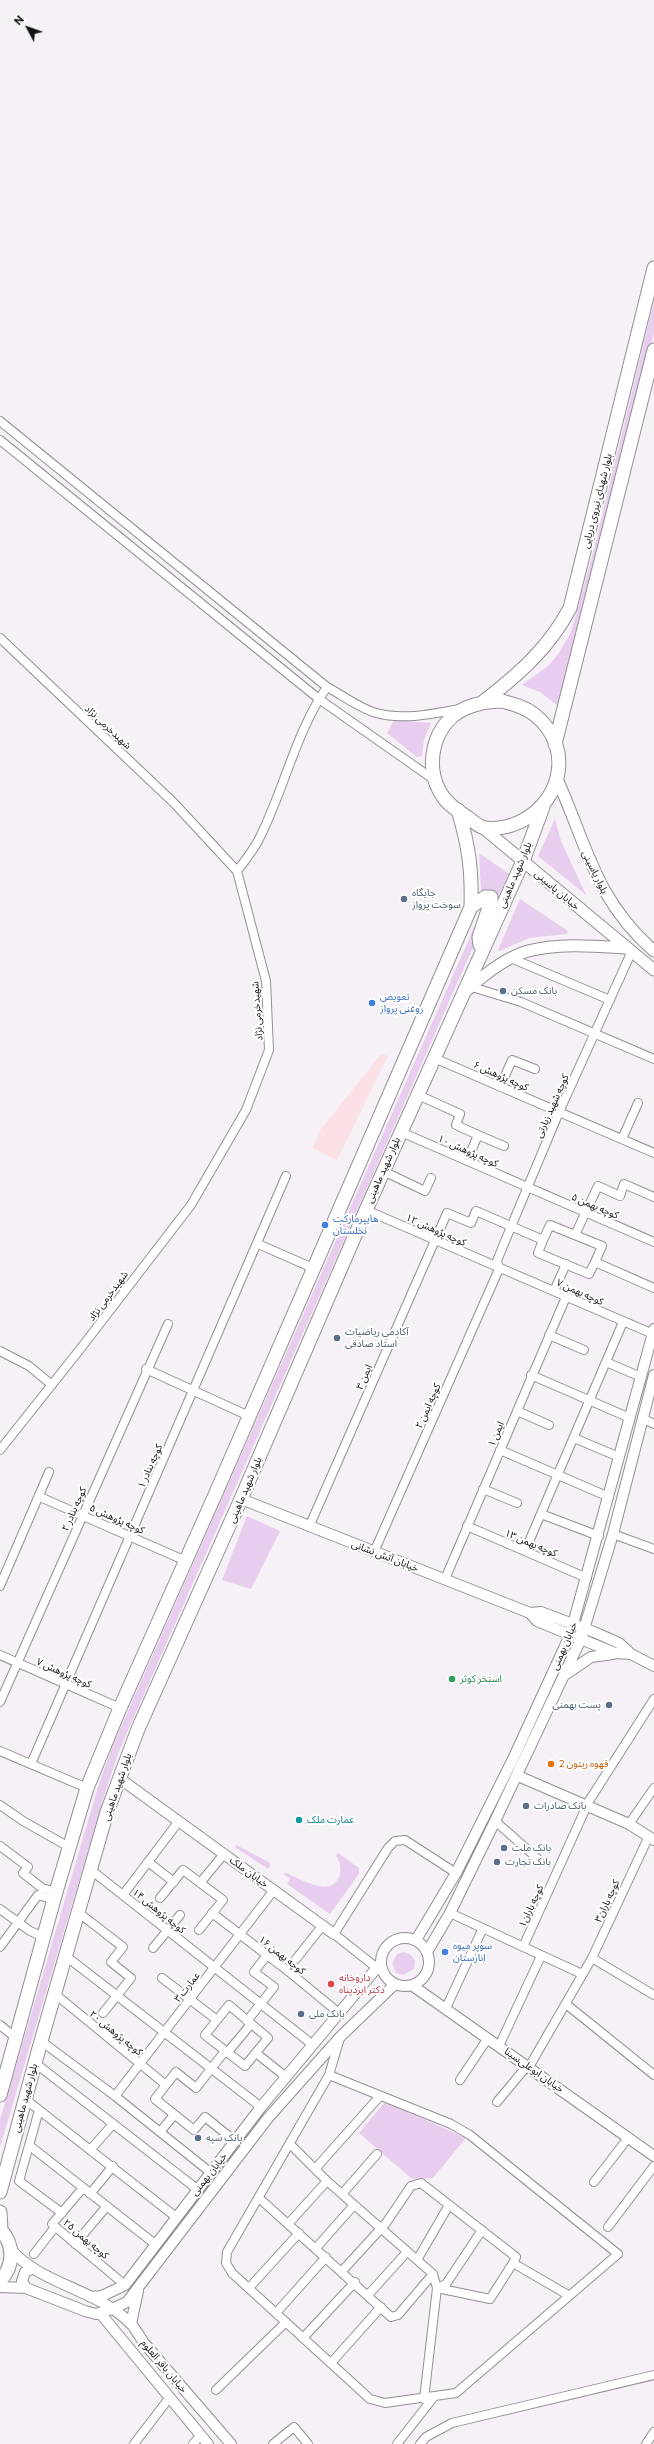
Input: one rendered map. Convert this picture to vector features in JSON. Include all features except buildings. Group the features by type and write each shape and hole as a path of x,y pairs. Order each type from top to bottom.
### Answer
{"main road":[{"name":"بلوار شهدای نیروی دریایی","path":"483,702 537,656 558,631 570,608 654,268"},
{"name":"بلوار شهدای نیروی دریایی","path":"555,744 654,350"},
{"path":"502,701 524,708 535,714 547,728 555,744 559,761 557,779 552,794 543,807 525,820 504,828 482,827 458,810 442,796 433,779 431,758 437,738 448,721 465,708 483,702 502,701"},
{"name":"بلوار یاسینی","path":"557,779 588,861 609,901 654,952"},
{"name":"بلوار شهید ماهینی","path":"0,2192 41,2040 67,1957 91,1870 119,1778 138,1729 241,1499 383,1171 434,1058 467,991 481,952 523,861 543,807"},
{"path":"0,2095 55,1896 87,1788 120,1708 186,1561 471,907 472,869 466,835 458,810"},
{"name":"خیابان یاسینی","path":"482,827 628,950"},
{"path":"471,907 485,897 491,897 479,937 481,952"},
{"path":"467,991 494,969 527,952 577,945 628,950 654,970"},
{"path":"0,2212 1,2230 11,2250 11,2261 8,2272 0,2281"}],"street":[{"path":"0,421 327,687 373,712 390,716 429,714 465,708"},
{"path":"0,440 319,699 433,779"},
{"name":"شهیدخرمی نژاد","path":"0,638 174,803 237,871 266,981 269,1050 246,1110 191,1205 0,1450"},
{"path":"237,871 258,841 319,699 327,687"},
{"name":"کوچه شهید زیارتی","path":"499,1269 497,1261 559,1112 610,1000 628,950"},
{"path":"513,959 610,1000"},
{"path":"467,991 521,1002 654,1059"},
{"name":"کوچه پژوهش ۶","path":"434,1058 654,1153"},
{"path":"500,1086 512,1060 535,1069"},
{"path":"418,1095 460,1114 456,1125 504,1146"},
{"path":"622,1139 638,1103"},
{"name":"کوچه پژوهش ۱۰","path":"401,1132 528,1188"},
{"path":"467,1161 478,1135"},
{"path":"383,1171 425,1191 431,1178"},
{"name":"کوچه بنادر ۱","path":"31,1764 64,1684 194,1391 286,1176"},
{"path":"575,1235 598,1186 620,1196 624,1184 654,1198"},
{"name":"کوچه بهمن ۵","path":"528,1188 654,1242"},
{"name":"کوچه پژوهش ۱۲","path":"366,1210 499,1269"},
{"name":"ایمن ۳","path":"309,1527 447,1213 471,1223 476,1212 512,1226"},
{"path":"550,1225 575,1235 602,1246 589,1274 538,1253 550,1225"},
{"path":"512,1226 543,1240"},
{"path":"258,1244 313,1268"},
{"path":"595,1262 654,1288"},
{"path":"554,1292 566,1264"},
{"name":"کوچه بهمن ۷","path":"499,1269 623,1322 653,1332"},
{"name":"کوچه ایمن ۲","path":"374,1552 499,1269"},
{"name":"ایمن ۱","path":"444,1579 566,1297"},
{"path":"525,1551 623,1322"},
{"name":"کوچه بنادر ۲","path":"0,1702 146,1369 168,1324"},
{"name":"خیابان بهمنی","path":"416,1940 456,1873 572,1630 599,1536 653,1332"},
{"path":"549,1335 584,1350"},
{"path":"0,1351 29,1366 52,1385"},
{"path":"606,1362 641,1377"},
{"path":"146,1369 249,1416"},
{"path":"531,1375 630,1418"},
{"name":"خیابان بهمنی","path":"427,1952 450,1913 518,1776 585,1629 613,1534 654,1375"},
{"path":"516,1411 549,1426"},
{"path":"642,1418 654,1424"},
{"path":"574,1438 620,1457"},
{"path":"500,1450 609,1497"},
{"path":"0,1586 40,1496 49,1472"},
{"path":"483,1488 517,1503"},
{"name":"کوچه پژوهش ۵","path":"40,1496 186,1561"},
{"name":"خیابان آتش نشانی","path":"241,1499 530,1613 537,1621 572,1630"},
{"path":"541,1514 599,1536"},
{"name":"کوچه بهمن ۱۳","path":"467,1526 587,1578"},
{"path":"613,1534 654,1549"},
{"path":"572,1630 585,1629 619,1643 631,1654 654,1666"},
{"path":"572,1630 581,1639 615,1653"},
{"path":"565,1675 591,1657 615,1653 631,1654"},
{"name":"کوچه پژوهش ۷","path":"0,1655 120,1708"},
{"name":"کوچه باران۱","path":"523,1947 588,1808 589,1801 654,1699"},
{"path":"0,1752 87,1788"},
{"path":"518,1776 588,1808 629,1824 652,1838"},
{"name":"خیابان ملک","path":"119,1778 378,1966"},
{"path":"629,1824 654,1788"},
{"path":"0,1805 23,1821 69,1847"},
{"path":"123,1895 179,1821"},
{"path":"495,1821 536,1858"},
{"name":"کوچه باران۳","path":"497,2102 528,2066 566,2004 592,1958 652,1838"},
{"path":"334,1934 388,1848 395,1841 405,1840 456,1873"},
{"path":"0,1846 28,1867 23,1873 40,1891 55,1896"},
{"path":"200,1883 224,1854"},
{"path":"148,1862 174,1882"},
{"name":"کوچه پژوهش ۱۴","path":"91,1870 214,1968 262,2003 313,2045"},
{"path":"160,1898 183,1870 222,1900 199,1930"},
{"name":"عمارت ۳","path":"115,2096 274,1890"},
{"path":"0,1947 40,1891"},
{"path":"0,1910 18,1923 44,1937"},
{"path":"79,1913 123,1947 111,1962 130,1978 104,2013"},
{"name":"کوچه بهمن ۱۶","path":"212,1913 339,2013"},
{"path":"450,1913 582,1974"},
{"path":"153,1948 180,1915"},
{"path":"296,1959 323,1925"},
{"path":"446,2008 483,1928"},
{"path":"401,1938 416,1940 427,1952 429,1965 427,1972 419,1983 412,1986 394,1985 385,1978 378,1966 388,1944 401,1938"},
{"path":"235,2141 205,2117 194,2130 155,2099 176,2072 196,2088 211,2068 226,2052 274,1987 254,1972 267,1955"},
{"path":"499,2046 541,1956"},
{"path":"67,1957 261,2107"},
{"path":"592,1958 654,1995"},
{"name":"خیابان بهمنی","path":"91,2298 102,2296 124,2285 261,2107 378,1966"},
{"path":"162,1978 217,2020"},
{"name":"خیابان بهمنی","path":"100,2313 128,2302 139,2290 268,2118 340,2037 394,1985"},
{"name":"خیابان ابوعلی‌سینا","path":"412,1986 446,2008 654,2156"},
{"name":"کوچه پژوهش ۲۰","path":"55,1994 166,2085"},
{"path":"566,2004 654,2075"},
{"path":"229,2005 249,2022 268,2038 244,2066 205,2035 229,2005"},
{"path":"0,2025 16,2038"},
{"path":"329,2075 451,2124 470,2135 618,2254 568,2295 456,2393 434,2398 385,2403 370,2399 232,2273 226,2263 227,2252 329,2075 340,2037"},
{"path":"460,2080 488,2038"},
{"path":"41,2040 115,2096 210,2172"},
{"path":"256,2053 286,2077"},
{"path":"35,2063 197,2189"},
{"path":"315,2169 380,2096"},
{"path":"25,2100 113,2166 176,2217"},
{"path":"39,2110 19,2181 62,2214"},
{"path":"160,2132 174,2114"},
{"path":"91,2149 112,2124"},
{"path":"594,2182 628,2138"},
{"path":"290,2144 327,2181 433,2274 437,2288 424,2399"},
{"path":"30,2146 155,2244"},
{"path":"342,2194 377,2154"},
{"path":"90,2194 113,2166"},
{"path":"608,2227 654,2166"},
{"path":"288,2223 327,2181"},
{"path":"342,2271 380,2227 411,2186 421,2183 516,2257 490,2299 437,2288"},
{"name":"کوچه بهمن ۲۵","path":"83,2188 52,2224 124,2285"},
{"path":"259,2198 355,2282 391,2317 398,2315 433,2274"},
{"path":"316,2248 354,2205"},
{"path":"416,2260 449,2205"},
{"path":"75,2244 106,2206"},
{"path":"34,2254 55,2227"},
{"path":"437,2288 446,2284 482,2230"},
{"path":"249,2288 299,2233"},
{"name":"خیابان باقر العلوم","path":"11,2250 32,2269 112,2309 131,2324 144,2343 231,2444"},
{"path":"368,2295 407,2252"},
{"path":"276,2313 326,2256"},
{"path":"513,2263 568,2295"},
{"path":"26,2288 22,2281 25,2272 32,2269"},
{"path":"303,2338 355,2282"},
{"path":"0,2287 26,2288 85,2311 100,2313"},
{"path":"131,2324 139,2290"},
{"path":"331,2364 382,2307"},
{"name":"خیابان باقر العلوم","path":"100,2313 208,2444"},
{"path":"216,2390 286,2322"},
{"path":"420,2444 426,2436 452,2423 654,2375"},
{"path":"134,2444 170,2397"},
{"path":"397,2444 434,2398"},
{"path":"273,2444 294,2427 308,2444"},
{"path":"646,2444 654,2432"},
{"path":"193,2444 201,2435"}],"shaded area":[{"path":"654,301 654,332 605,530 558,706 540,692 522,685 549,665 559,653 571,632 594,549"},
{"path":"394,720 431,723 424,740 422,756 417,757 387,733"},
{"path":"555,819 561,841 586,895 538,856"},
{"path":"479,853 509,874 498,899 491,890 481,891"},
{"path":"520,899 568,931 567,934 529,938 500,951 498,950"},
{"path":"485,903 474,945 119,1751 106,1790 0,2147 0,2120 98,1787 112,1747"},
{"path":"381,1054 388,1056 337,1160 312,1148 322,1128"},
{"path":"247,1516 280,1531 251,1589 222,1580"},
{"path":"236,1845 269,1862 270,1866 268,1869 235,1847"},
{"path":"338,1853 359,1868 359,1874 330,1914 287,1884 290,1879 284,1874 286,1873 316,1886 330,1886 336,1882 340,1874 340,1864 336,1856"},
{"path":"404,1952 411,1955 415,1961 414,1969 403,1975 396,1973 392,1963 397,1954"},
{"path":"385,2102 466,2138 433,2178 412,2179 359,2133"}],"place":[{"name":"جایگاه سوخت پرواز","path":"404,899"},
{"name":"بانک مسکن","path":"503,991"},
{"name":"تعویض روغنی پرواز","path":"372,1003"},
{"name":"هایپرمارکت نخلستان","path":"325,1225"},
{"name":"آکادمی ریاضیات استاد صادقی","path":"337,1338"},
{"name":"استخر کوثر","path":"452,1679"},
{"name":"پست بهمنی","path":"609,1705"},
{"name":"قهوه ریتون 2","path":"551,1764"},
{"name":"بانک صادرات","path":"526,1806"},
{"name":"عمارت ملک","path":"299,1820"},
{"name":"بانک ملت","path":"504,1848"},
{"name":"بانک تجارت","path":"497,1862"},
{"name":"سوپر میوه انارستان","path":"445,1952"},
{"name":"داروخانه دکتر ایزدپناه","path":"331,1984"},
{"name":"بانک ملی","path":"301,2014"},
{"name":"بانک سپه","path":"198,2138"}]}
